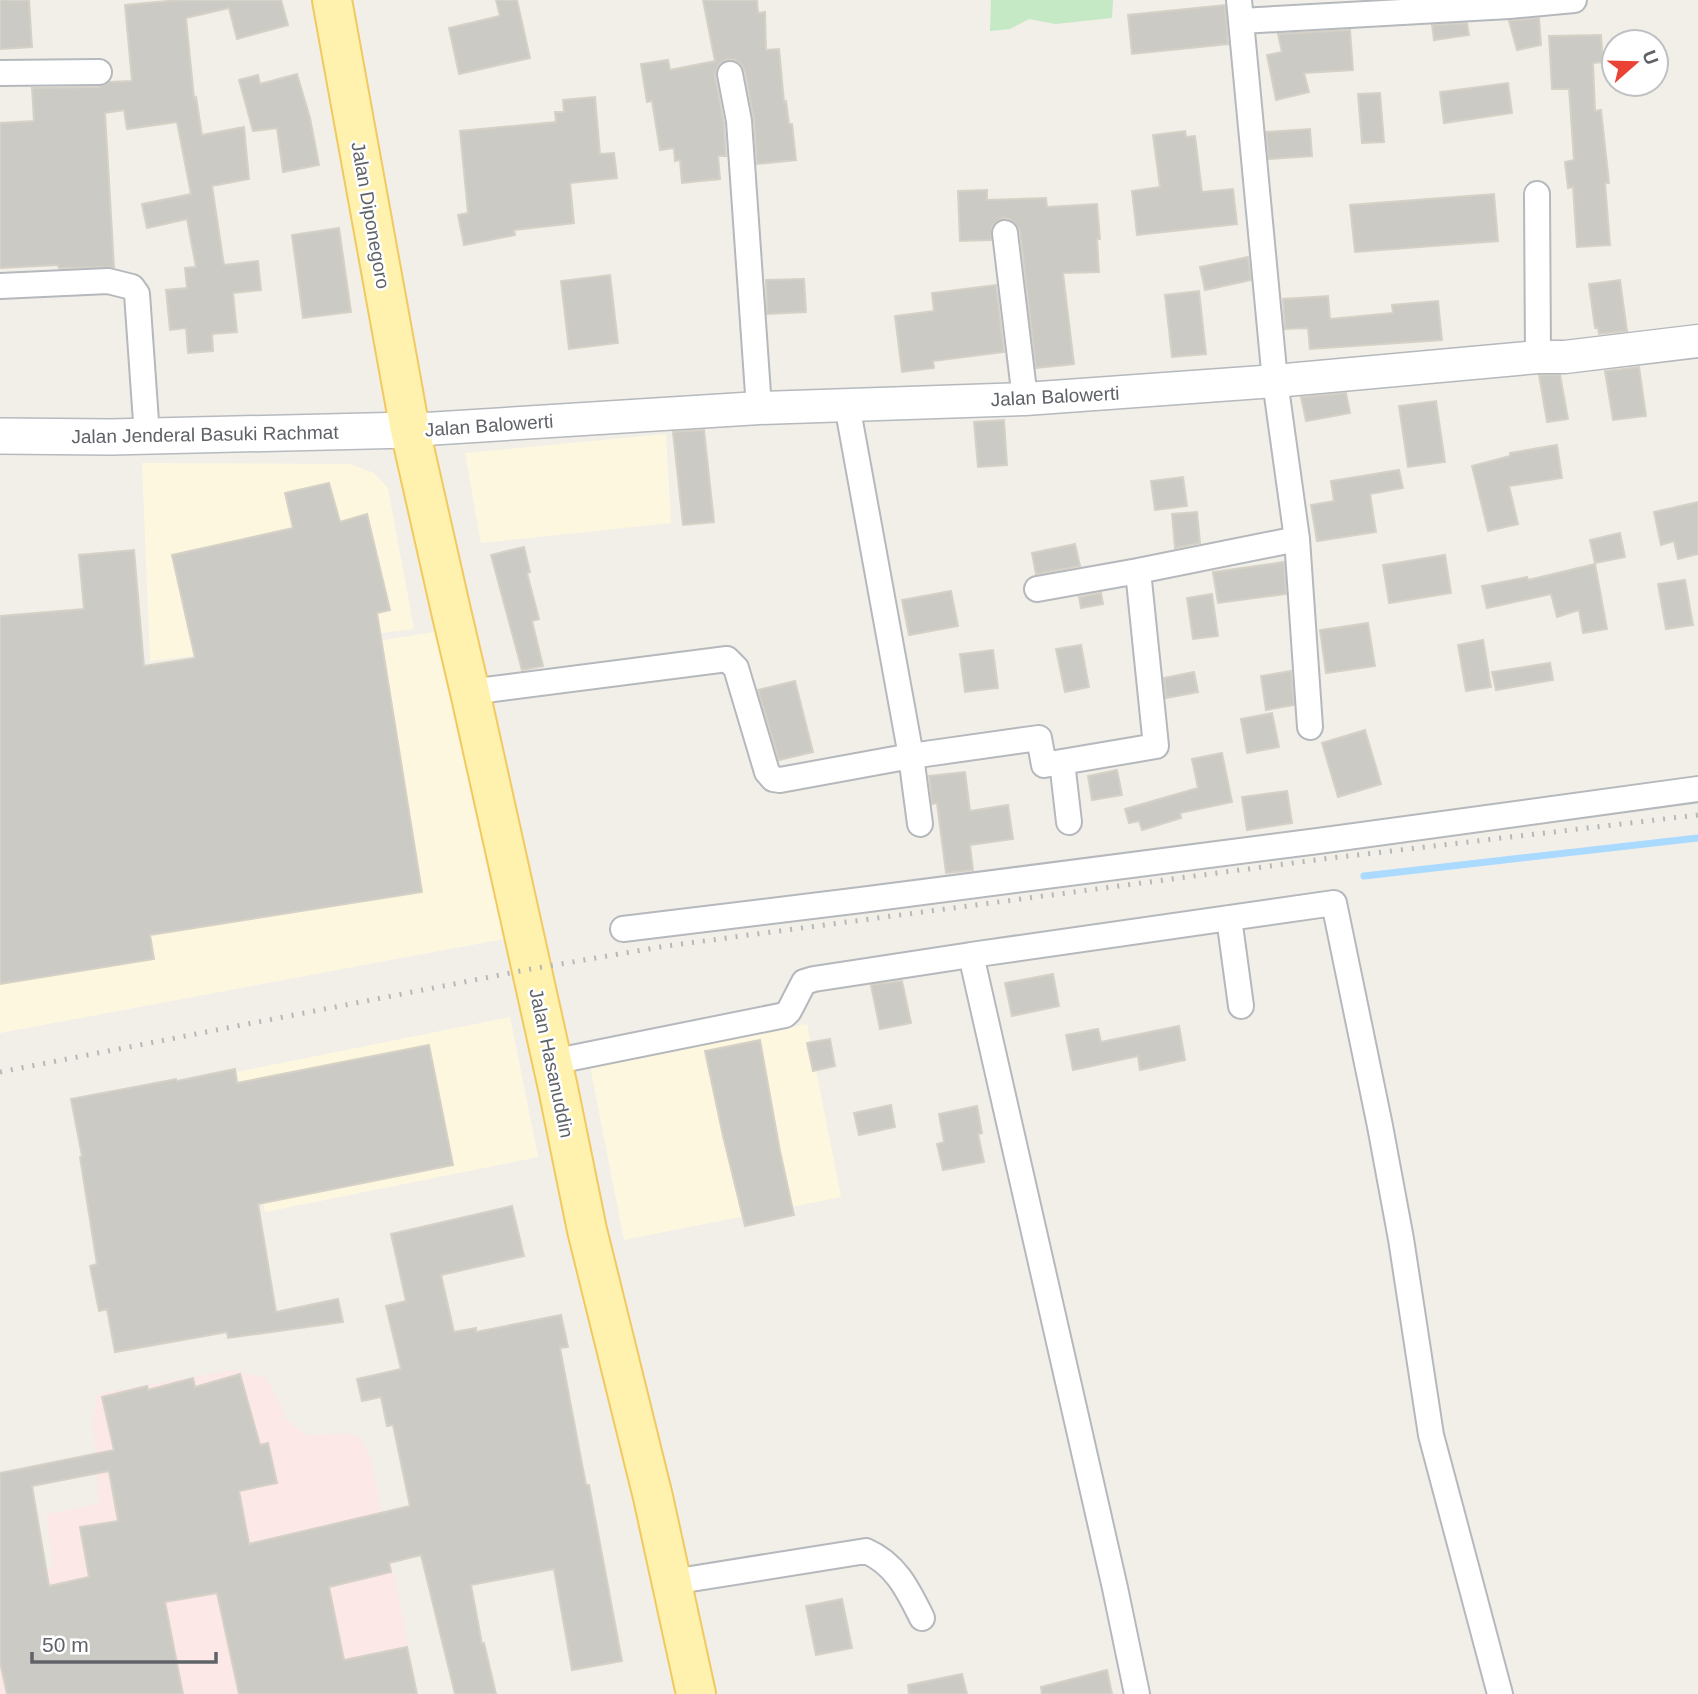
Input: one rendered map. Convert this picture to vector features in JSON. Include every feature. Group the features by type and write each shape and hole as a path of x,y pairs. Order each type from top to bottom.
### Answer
{"main road":[{"name":"Jalan Diponegoro","path":"332,0 411,430"},
{"name":"Jalan Jenderal Basuki Rachmat","path":"0,436 147,436 411,430"},
{"name":"Jalan Hasanuddin","path":"411,430 587,1230 653,1497 696,1694"}],"street":[{"path":"1310,727 1297,539 1275,381 1240,11 1509,6 1574,0"},
{"path":"0,73 99,72"},
{"path":"730,74 739,121 759,408"},
{"path":"1537,194 1538,357"},
{"path":"1005,233 1025,399"},
{"path":"0,286 108,281 132,287 136,294 147,436"},
{"name":"Jalan Balowerti","path":"411,430 759,408 1025,399 1565,357 1698,341"},
{"path":"846,405 911,756 920,824"},
{"path":"1037,589 1297,539"},
{"path":"470,692 727,659 736,668 767,772 772,779 780,780 911,756 1039,738 1044,765 1156,746 1138,571"},
{"path":"1062,762 1069,822"},
{"path":"623,929 1331,839 1698,789"},
{"path":"552,1062 785,1015 804,982 814,979 1334,903 1401,1239 1431,1435 1500,1694"},
{"path":"1229,918 1241,1006"},
{"path":"971,955 1137,1694"},
{"path":"672,1582 866,1551 878,1557 897,1574 922,1618"}],"shaded area":[{"path":"666,434 671,523 481,543 465,453"},
{"path":"142,463 349,464 374,473 388,488 414,629 150,661"},
{"path":"441,631 509,938 0,1033 0,701"},
{"path":"510,1017 538,1157 265,1212 237,1072"},
{"path":"807,1024 841,1197 624,1240 590,1066"},
{"path":"233,1370 267,1378 287,1420 308,1436 348,1433 359,1437 370,1456 418,1694 0,1694 0,1578 53,1567 46,1514 99,1504 93,1422 97,1394"}],"green space":[{"path":"991,0 1113,0 1112,18 1055,24 1029,19 1010,29 990,31"}],"building":[{"path":"0,0 29,0 32,47 0,49"},
{"path":"179,0 281,0 288,25 237,39 229,8 186,18 194,98 196,97 202,135 244,127 249,179 212,186 224,265 258,261 261,290 233,293 237,332 212,334 213,351 188,353 186,328 170,330 166,290 187,288 185,268 196,267 187,219 147,228 142,204 191,194 177,122 127,129 124,110 105,113 114,267 59,268 58,265 0,268 0,123 34,121 32,88 99,87 109,82 132,81 125,5"},
{"path":"496,0 517,0 530,58 459,74 449,28 500,16"},
{"path":"703,0 757,0 758,13 765,12 766,50 779,49 784,102 786,101 789,124 792,124 796,160 757,164 754,120 745,71 741,64 728,59 720,63 715,76 724,123 726,156 718,156 720,179 682,183 680,160 675,161 674,148 660,150 652,101 647,102 641,64 668,60 670,70 715,61"},
{"path":"1225,5 1228,44 1132,54 1128,15"},
{"path":"1539,18 1541,45 1517,50 1509,21"},
{"path":"1467,23 1469,35 1434,40 1432,25"},
{"path":"1350,30 1353,70 1304,73 1309,92 1276,100 1267,55 1282,52 1278,34"},
{"path":"1600,35 1600,62 1593,63 1595,111 1601,110 1609,183 1605,183 1610,245 1577,247 1573,187 1568,188 1565,162 1574,160 1569,89 1552,89 1549,36"},
{"path":"297,74 310,118 319,165 283,172 277,128 253,131 239,80 258,75 260,84"},
{"path":"1508,83 1512,113 1444,123 1440,92"},
{"path":"1380,93 1384,142 1362,143 1358,94"},
{"path":"595,97 600,154 614,153 617,178 570,183 574,223 514,230 515,235 464,245 458,215 468,213 460,131 556,122 555,112 564,112 563,100"},
{"path":"1310,129 1312,156 1269,159 1266,132"},
{"path":"1185,131 1186,137 1195,136 1202,192 1233,189 1237,224 1137,235 1132,191 1160,187 1153,135"},
{"path":"987,190 987,200 1046,198 1047,207 1097,204 1099,272 1063,273 1074,364 1036,368 1020,231 1016,224 1003,218 992,227 991,240 960,241 958,191"},
{"path":"1494,194 1498,241 1355,252 1350,205"},
{"path":"339,228 351,312 303,318 292,235"},
{"path":"1248,257 1251,280 1205,290 1200,267"},
{"path":"610,275 618,343 569,349 561,281"},
{"path":"804,279 806,312 767,314 766,280"},
{"path":"1620,280 1627,331 1599,334 1598,328 1595,328 1589,284"},
{"path":"996,285 1004,352 933,361 934,368 902,372 895,316 934,311 932,293"},
{"path":"1199,291 1206,354 1172,357 1165,295"},
{"path":"1328,296 1330,319 1393,313 1392,305 1438,301 1442,340 1310,349 1308,328 1285,329 1283,299"},
{"path":"1639,367 1646,416 1613,420 1605,371"},
{"path":"1539,375 1560,375 1568,419 1547,422"},
{"path":"1346,393 1350,413 1306,421 1301,397"},
{"path":"1436,401 1445,462 1408,467 1399,406"},
{"path":"1004,420 1007,465 978,467 974,422"},
{"path":"704,430 714,522 683,525 673,432"},
{"path":"1557,445 1562,478 1509,486 1518,524 1488,531 1472,466 1510,456 1510,453"},
{"path":"1399,470 1403,488 1370,494 1376,532 1317,541 1311,505 1334,501 1331,481"},
{"path":"1183,477 1187,506 1155,510 1151,481"},
{"path":"329,483 340,522 367,514 390,610 377,613 422,892 150,935 154,959 0,984 0,616 84,609 79,555 134,550 144,666 195,658 172,555 293,528 285,493"},
{"path":"1698,502 1698,554 1678,559 1674,541 1661,545 1654,512"},
{"path":"1197,512 1200,543 1175,548 1172,514"},
{"path":"1620,533 1625,557 1595,563 1590,540"},
{"path":"1075,544 1080,566 1036,574 1032,553"},
{"path":"524,547 530,572 527,573 539,619 532,621 543,666 522,670 491,555"},
{"path":"1445,555 1451,593 1389,603 1383,565"},
{"path":"1284,562 1286,594 1218,603 1213,572"},
{"path":"1595,564 1607,629 1583,633 1579,610 1557,617 1551,594 1487,608 1482,586 1527,577 1528,580"},
{"path":"1685,580 1693,625 1666,629 1658,584"},
{"path":"951,591 958,626 909,635 902,600"},
{"path":"1101,593 1103,604 1081,608 1079,597"},
{"path":"1212,594 1218,636 1193,639 1187,598"},
{"path":"1368,623 1375,666 1326,673 1320,630"},
{"path":"1483,640 1491,687 1466,691 1458,645"},
{"path":"1081,645 1089,687 1065,692 1056,649"},
{"path":"993,650 998,688 965,692 960,654"},
{"path":"1550,663 1553,680 1496,690 1492,672"},
{"path":"1291,671 1294,705 1266,710 1261,676"},
{"path":"1194,672 1198,692 1166,698 1164,678"},
{"path":"795,681 813,752 779,760 758,690"},
{"path":"1272,713 1279,747 1247,753 1241,719"},
{"path":"1365,730 1381,784 1338,797 1322,743"},
{"path":"1222,753 1232,802 1180,813 1181,818 1142,830 1139,821 1129,823 1125,809 1198,788 1192,759"},
{"path":"1117,770 1122,795 1092,800 1088,776"},
{"path":"965,772 970,811 1008,805 1013,839 970,845 973,870 946,873 937,803 932,804 929,776"},
{"path":"1287,791 1292,823 1247,830 1242,797"},
{"path":"1053,974 1059,1006 1012,1016 1005,983"},
{"path":"902,981 911,1023 880,1029 871,985"},
{"path":"1179,1026 1185,1060 1140,1070 1138,1056 1073,1070 1066,1035 1098,1029 1101,1042"},
{"path":"830,1039 835,1066 813,1071 807,1043"},
{"path":"760,1040 794,1215 745,1226 705,1051"},
{"path":"429,1045 453,1165 258,1204 276,1312 338,1299 343,1322 228,1338 227,1332 115,1352 107,1309 99,1311 90,1266 97,1264 71,1099 235,1069 237,1083"},
{"path":"891,1105 895,1127 859,1135 854,1113"},
{"path":"977,1106 982,1133 978,1134 984,1162 943,1170 937,1144 944,1142 939,1114"},
{"path":"512,1206 524,1256 441,1275 454,1332 476,1328 476,1332 561,1315 568,1347 560,1348 622,1661 572,1670 554,1569 471,1585 482,1644 484,1643 496,1694 455,1694 421,1555 389,1563 391,1572 329,1587 344,1660 407,1647 417,1694 239,1694 217,1593 165,1602 183,1694 7,1694 0,1662 0,1473 114,1450 102,1397 147,1386 148,1390 193,1378 195,1387 240,1374 260,1445 268,1443 277,1483 239,1491 249,1544 410,1506 393,1425 387,1426 381,1397 362,1401 357,1379 401,1369 386,1306 406,1301 391,1234","holes":["109,1471 118,1521 80,1527 89,1577 49,1586 32,1486"]},
{"path":"842,1599 852,1648 816,1655 806,1606"},
{"path":"1107,1670 1112,1694 1042,1694 1041,1687"},
{"path":"962,1674 967,1694 909,1694 908,1685"}],"waterway":[{"path":"1364,876 1698,838"}],"railway":[{"path":"0,1072 531,969 666,946 1323,859 1698,815"}]}
